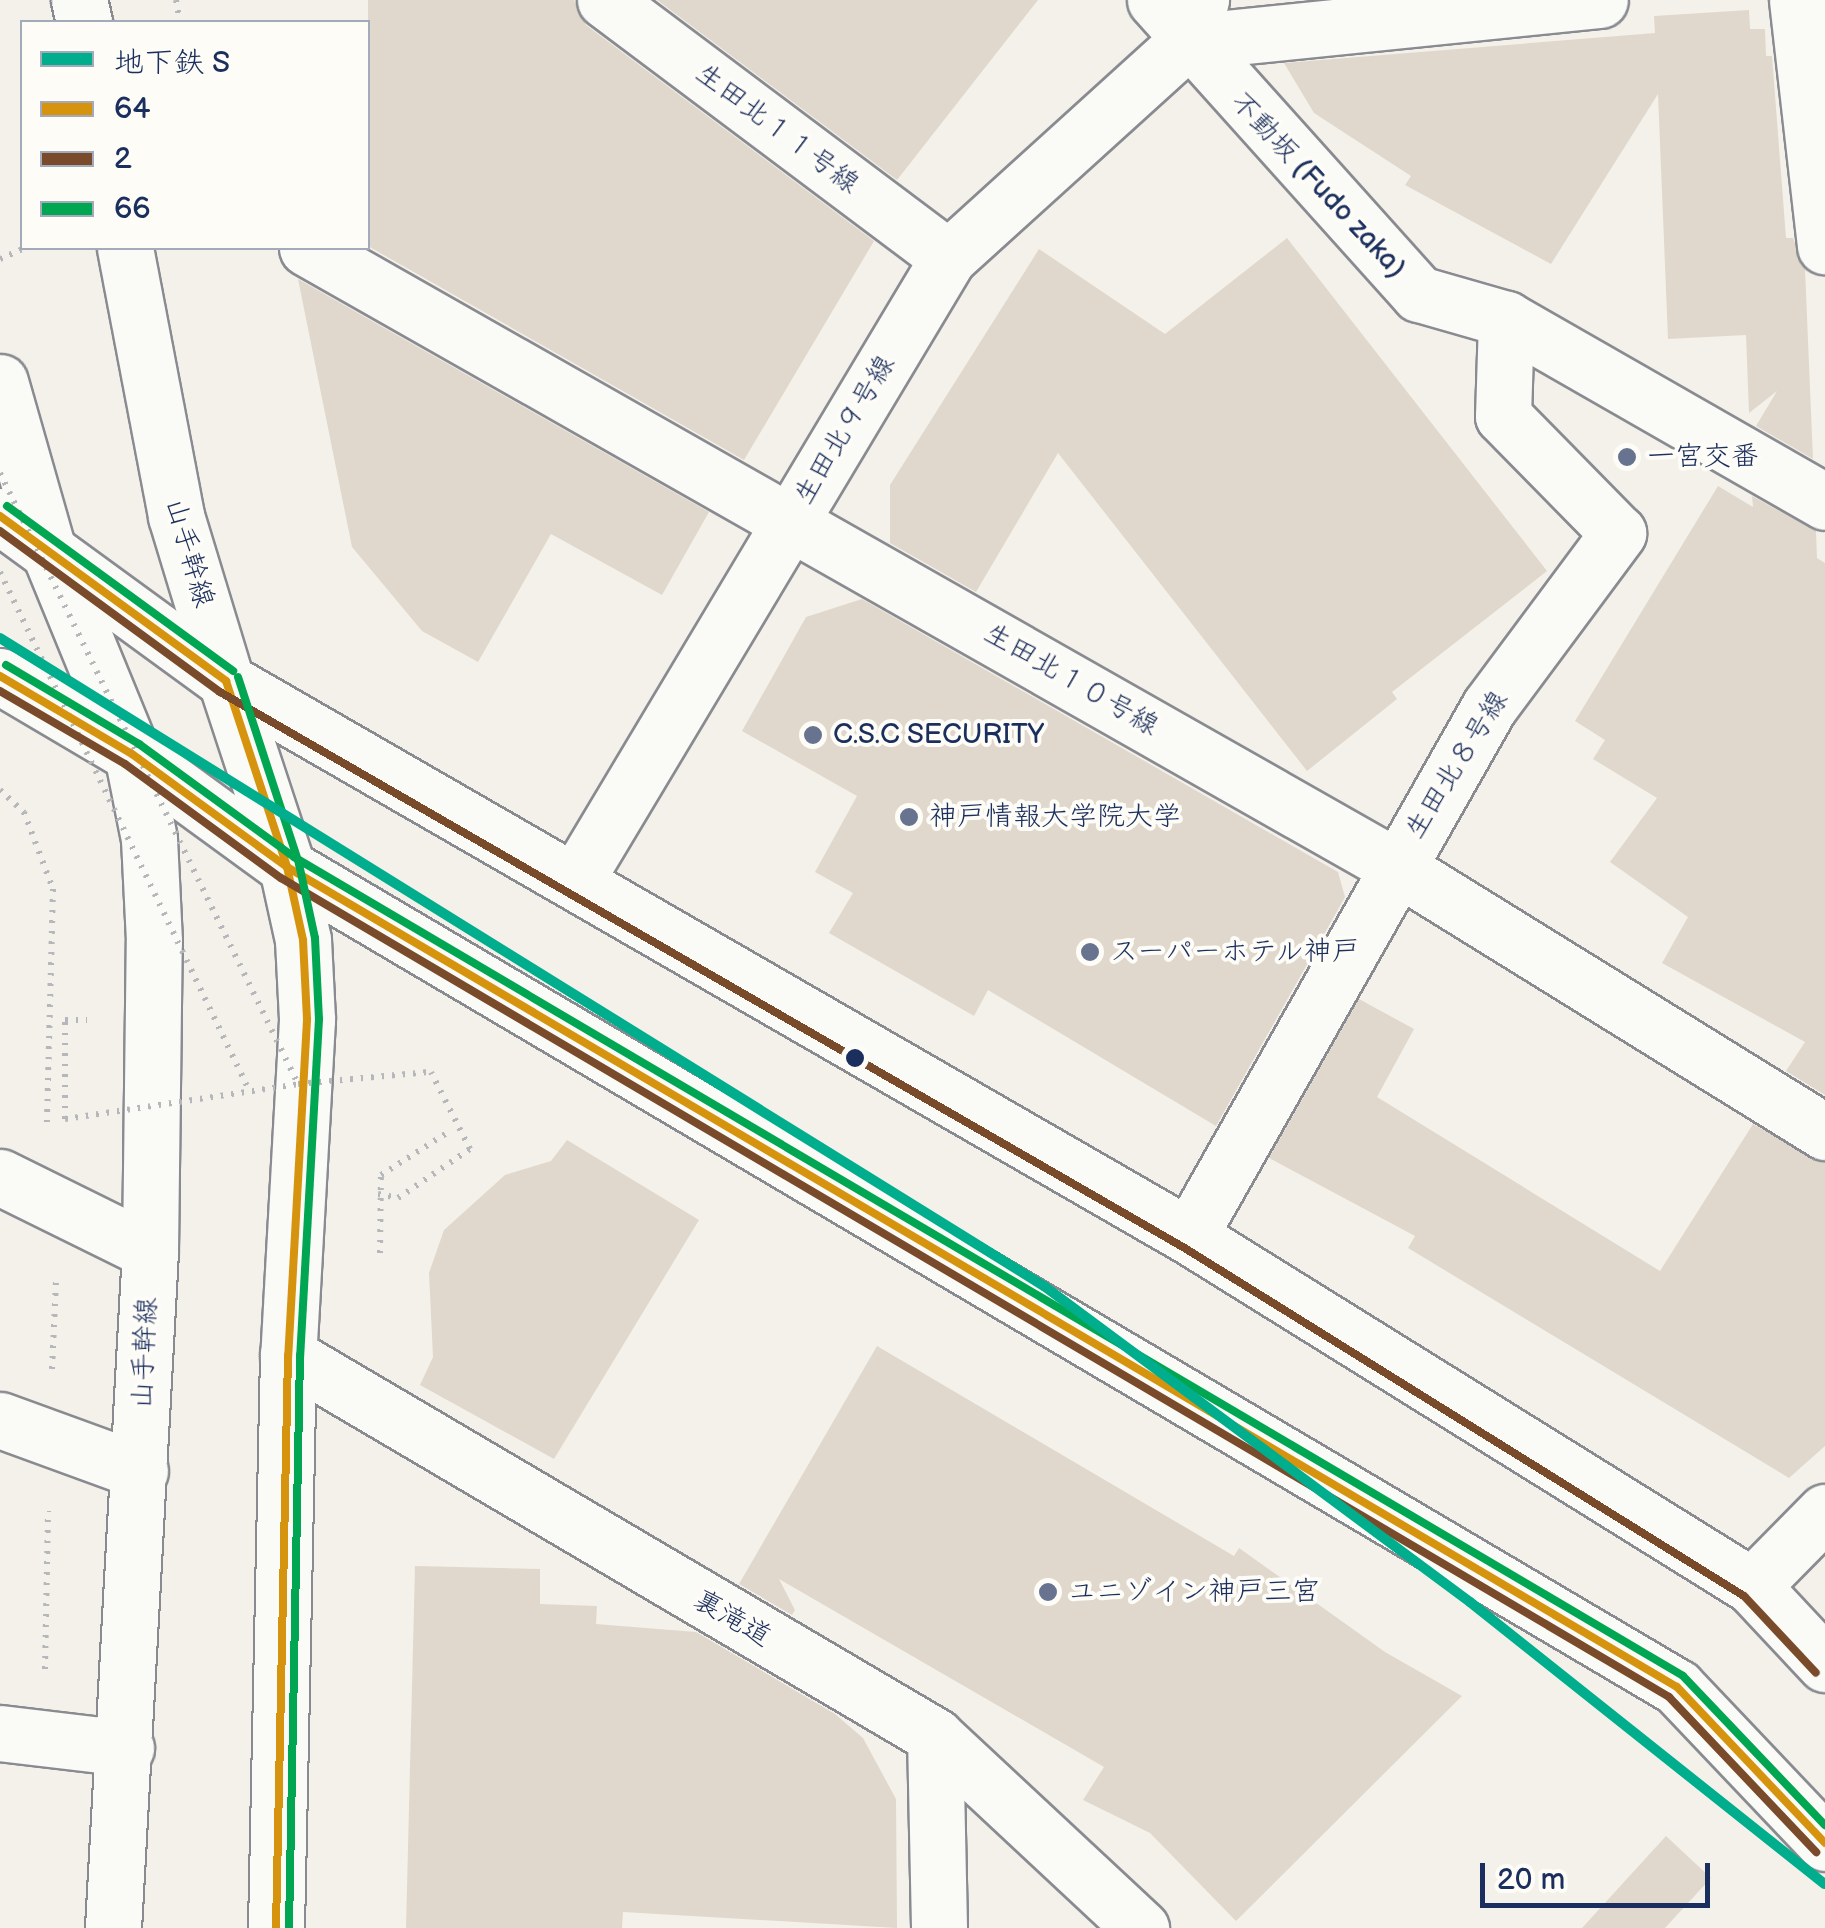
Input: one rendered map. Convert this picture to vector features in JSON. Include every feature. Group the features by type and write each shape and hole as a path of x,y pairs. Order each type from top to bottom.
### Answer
{"street":[{"name":"生田北１１号線","path":"605,0 948,258"},
{"path":"1180,14 1600,0"},
{"path":"1797,0 1825,246"},
{"name":"生田北９号線","path":"576,878 948,258 1180,14"},
{"name":"不動坂 (Fudo zaka)","path":"1180,14 1420,294 1506,319 1825,502"},
{"name":"山手幹線","path":"125,250 176,516 287,867 303,940 307,1020 288,1355 276,1928"},
{"name":"生田北１０号線","path":"311,250 1396,866 1825,1132"},
{"name":"生田北８号線","path":"1188,1236 1489,707 1618,533 1503,416 1506,319"},
{"name":"山手幹線","path":"0,382 46,544 132,754 149,838 154,941 150,1251 126,1748 113,1928"},
{"path":"0,516 46,544 226,682 576,878 1188,1236 1752,1586 1825,1664"},
{"path":"0,676 132,754 287,867 1677,1686 1825,1843"},
{"path":"0,1177 150,1251"},
{"name":"裏滝道","path":"288,1355 935,1736 1141,1928"},
{"path":"0,1420 140,1470"},
{"path":"1752,1586 1825,1512"},
{"path":"0,1733 126,1748"},
{"path":"935,1736 939,1928"}],"path":[{"path":"0,474 298,1084"},
{"path":"0,572 249,1090"},
{"path":"87,1036 87,1020 65,1020 65,1120 249,1090 431,1072 470,1149 398,1198 378,1194"},
{"path":"380,1253 381,1176 447,1132"}],"building":[{"path":"368,0 574,0 586,25 874,241 744,460 370,247"},
{"path":"657,0 1038,0 897,180"},
{"path":"1749,10 1750,29 1765,29 1766,56 1772,56 1786,238 1793,238 1805,269 1813,459 1756,426 1777,391 1749,413 1746,335 1668,339 1658,94 1551,264 1405,185 1411,176 1314,113 1284,63 1655,33 1654,16"},
{"path":"1287,238 1547,571 1392,692 1397,699 1307,771 1058,453 976,592 890,543 890,485 1039,249 1165,334"},
{"path":"298,279 709,512 662,595 551,534 478,662 422,631 352,547"},
{"path":"1718,486 1753,507 1752,496 1816,531 1817,558 1825,563 1825,1095 1786,1071 1805,1042 1662,963 1688,917 1610,862 1657,798 1593,759 1605,740 1575,721"},
{"path":"862,599 1338,872 1345,897 1216,1126 988,990 974,1016 829,933 853,893 815,872 857,796 742,731 806,617"},
{"path":"1359,999 1414,1029 1377,1097 1660,1271 1753,1124 1825,1163 1825,1446 1789,1478 1408,1248 1415,1236 1269,1158"},
{"path":"567,1140 699,1220 554,1459 420,1385 433,1357 429,1273 444,1230 505,1175 551,1161"},
{"path":"877,1346 1234,1556 1239,1548 1385,1652 1462,1696 1236,1921 1150,1833 1083,1800 1104,1767 779,1579 795,1610 792,1615 739,1584"},
{"path":"415,1566 540,1569 540,1604 597,1606 596,1624 696,1632 835,1714 863,1738 896,1799 897,1928 623,1912 622,1928 406,1928"},
{"path":"1666,1836 1711,1878 1665,1928 1582,1928"}],"metro line":[{"name":"S","path":"0,638 1044,1286 1470,1602 1825,1884"}],"transit line":[{"name":"66","path":"7,506 233,671"},
{"name":"64","path":"0,516 226,681"},
{"name":"2","path":"0,531 220,692 1183,1247 1744,1596 1816,1673"},
{"name":"66","path":"6,665 139,744 294,857 1683,1676 1825,1825"},
{"name":"64","path":"0,676 132,754 287,867 1677,1687 1825,1843"},
{"name":"66","path":"238,677 299,864 315,938 319,1019 300,1355 289,1928"},
{"name":"64","path":"226,681 287,867 303,940 307,1020 288,1355 276,1928"},
{"name":"2","path":"0,691 125,764 281,878 1669,1697 1816,1852"}],"place":[{"name":"一宮交番","path":"1627,457"},
{"name":"C.S.C SECURITY","path":"813,735"},
{"name":"神戸情報大学院大学","path":"909,817"},
{"name":"スーパーホテル神戸","path":"1090,952"},
{"name":"ユニゾイン神戸三宮","path":"1048,1592"}]}
